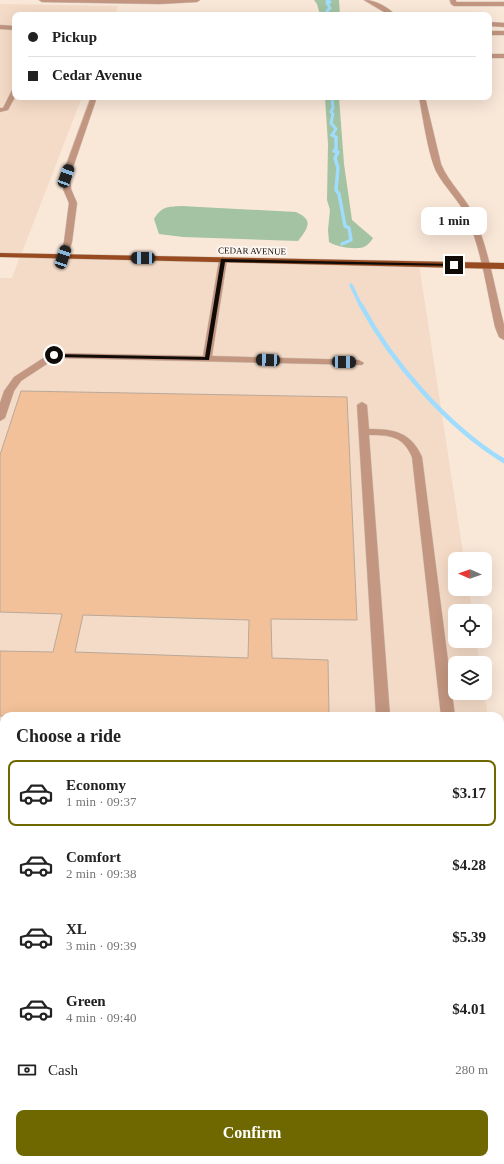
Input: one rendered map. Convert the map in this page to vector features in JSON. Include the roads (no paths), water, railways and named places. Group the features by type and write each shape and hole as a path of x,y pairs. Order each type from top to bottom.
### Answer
{"main road":[{"name":"CEDAR AVENUE","path":"0,255 504,266"}],"street":[{"path":"42,0 160,2 197,0"},
{"path":"367,0 388,12"},
{"path":"453,0 454,4 504,4"},
{"path":"492,24 504,25"},
{"path":"0,28 12,28"},
{"path":"492,33 504,33"},
{"path":"492,56 504,56"},
{"path":"0,110 5,110 12,96"},
{"path":"63,257 68,242 73,203 67,189 66,176 93,100"},
{"path":"423,100 438,169 470,216 504,337"},
{"path":"207,359 222,260"},
{"path":"0,418 9,392 18,379 54,355 359,363"},
{"path":"362,405 383,712"},
{"path":"364,432 394,434 402,438 414,449 448,712"}],"waterway":[{"path":"327,0 330,2 327,3 330,8 327,12"},
{"path":"332,100 333,108 331,112 333,114 331,123 336,129 332,135"},
{"path":"332,135 336,137 336,149 334,151 338,152 335,158 338,168 336,190 339,194 345,226 349,228 351,240 342,244"},
{"path":"351,285 361,306"},
{"path":"361,305 389,349 423,392 462,430 483,447 504,461"}]}
